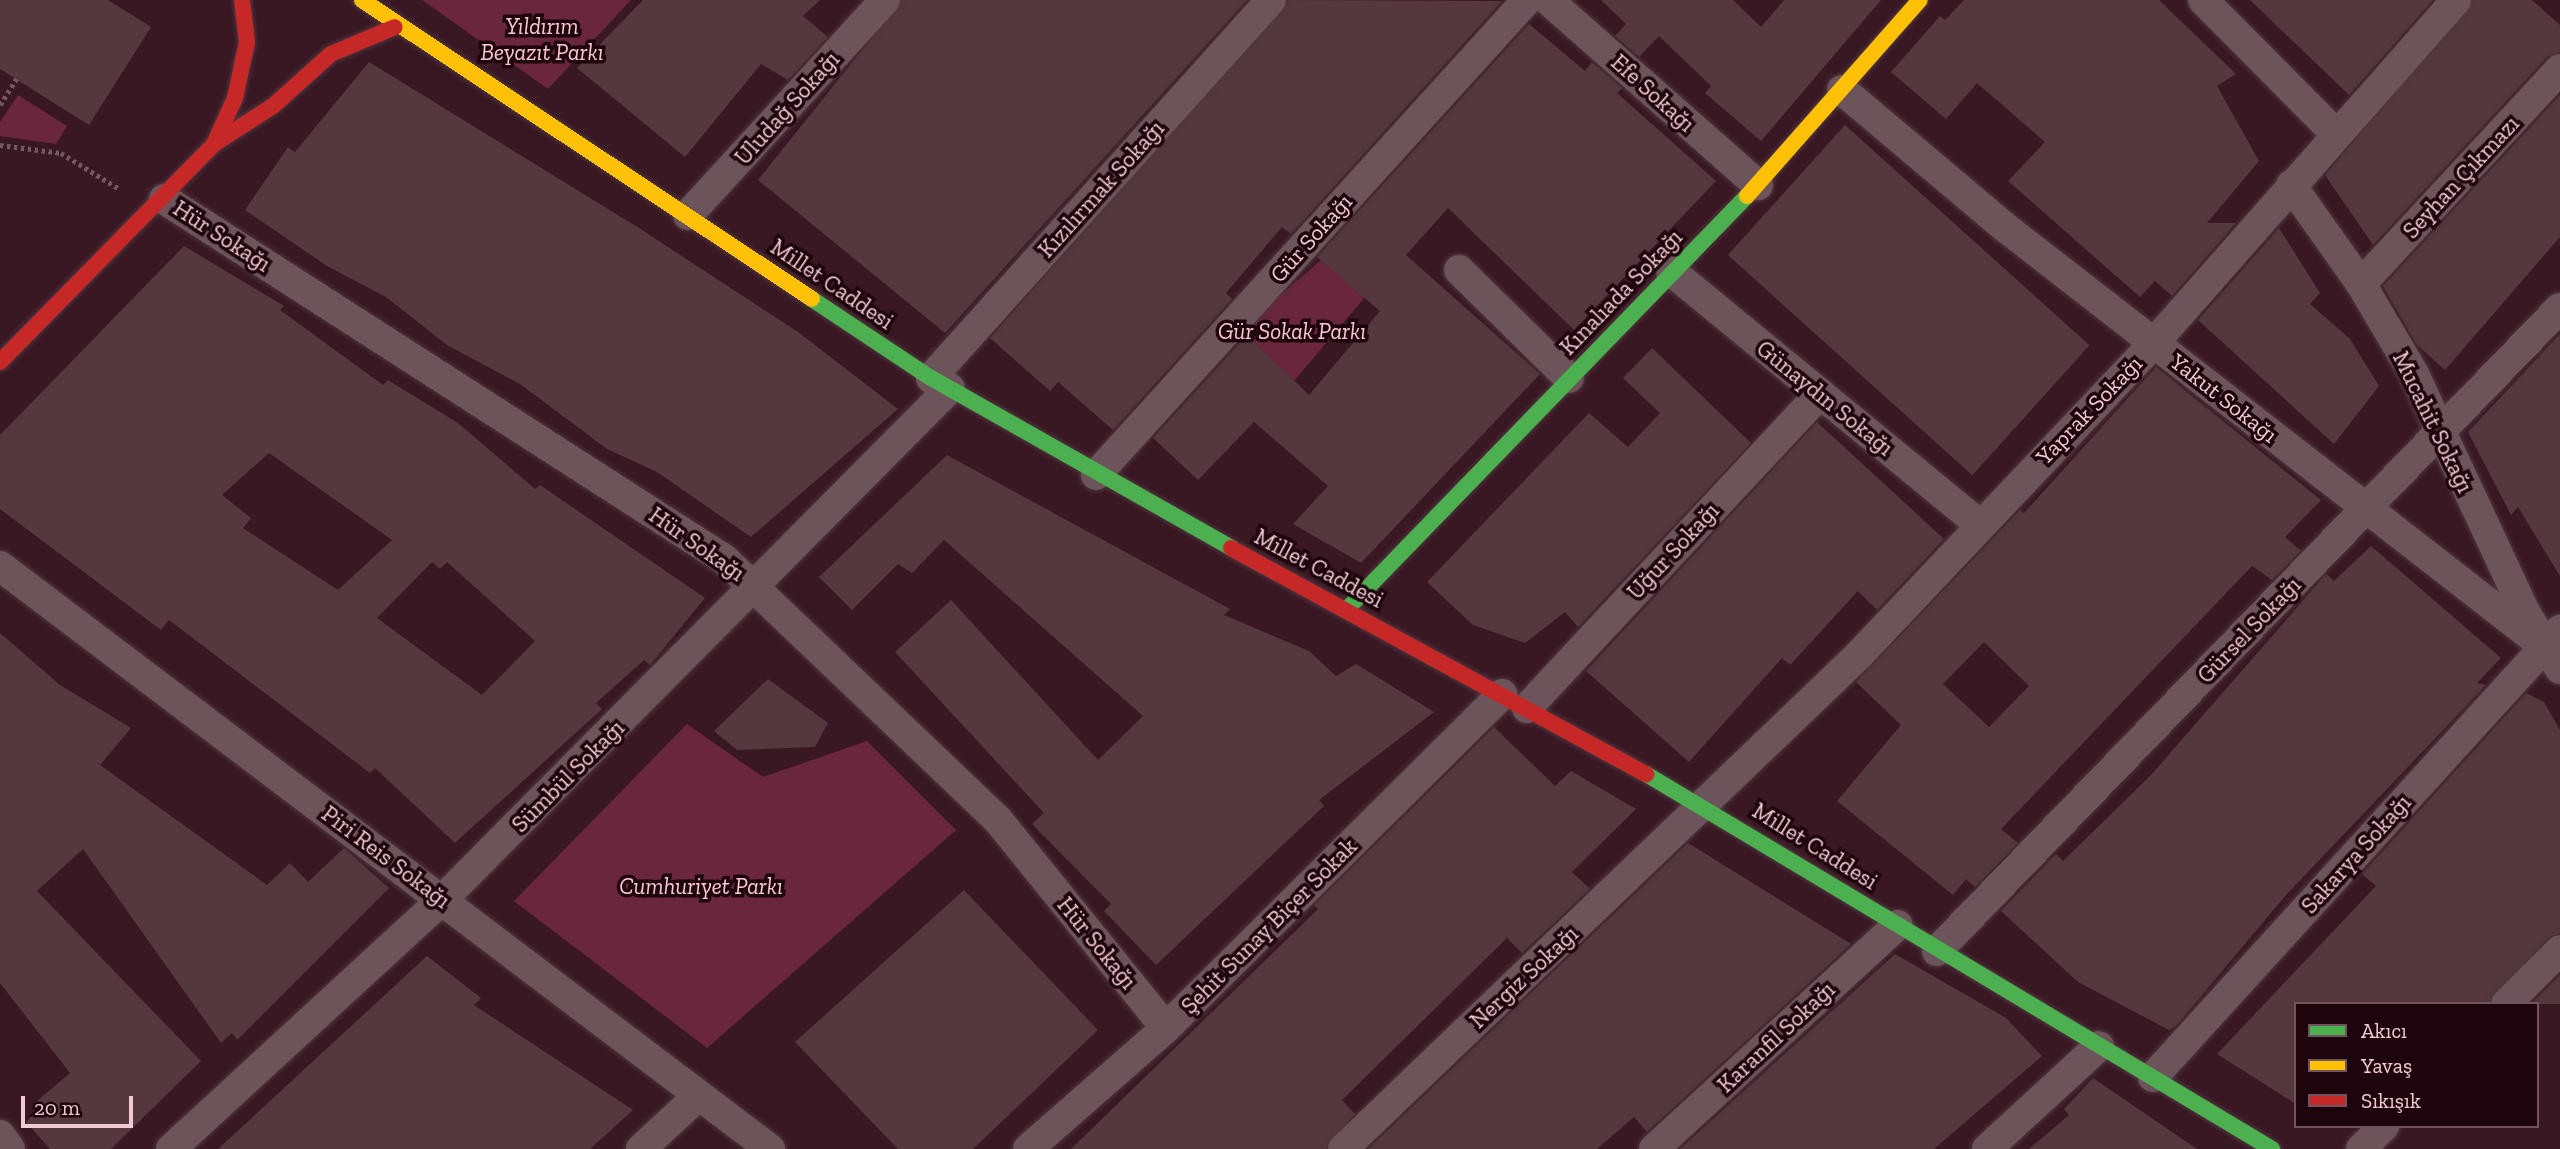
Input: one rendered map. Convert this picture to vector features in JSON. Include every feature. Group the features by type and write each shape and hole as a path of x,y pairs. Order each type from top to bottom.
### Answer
{"main road":[{"path":"214,144 235,98 247,42 242,0"},
{"name":"Millet Caddesi","path":"362,0 395,27 688,215 940,383 1096,475 1706,806 1937,951 2272,1149"},
{"name":"Kınalıada Sokağı","path":"1347,609 1671,271 1758,185 1920,0"},
{"path":"0,362 159,204 214,144 273,106 331,54 395,27"}],"street":[{"name":"Uludağ Sokağı","path":"688,215 885,0"},
{"name":"Kızılırmak Sokağı","path":"940,383 1271,0"},
{"name":"Gür Sokağı","path":"1096,475 1527,0"},
{"name":"Efe Sokağı","path":"1548,0 1758,185"},
{"path":"2203,0 2334,132"},
{"name":"Yaprak Sokağı","path":"1706,806 1858,656 1979,524 2154,343 2334,132 2456,0"},
{"name":"Seyhan Çıkmazı","path":"2361,284 2560,69"},
{"name":"Yakut Sokağı","path":"1842,90 2154,343 2555,649"},
{"name":"Mucahit Sokağı","path":"2291,185 2361,284 2414,374 2440,436 2555,649"},
{"name":"Hür Sokağı","path":"159,204 724,559 998,820 1166,1028"},
{"path":"1459,270 1569,378"},
{"name":"Günaydın Sokağı","path":"1671,271 1979,524"},
{"name":"Gürsel Sokağı","path":"1937,951 2440,436 2560,308"},
{"name":"Sümbül Sokağı","path":"171,1149 442,900 756,587 940,383"},
{"name":"Uğur Sokağı","path":"1514,701 1820,394"},
{"name":"Piri Reis Sokağı","path":"0,566 771,1149"},
{"name":"Sakarya Sokağı","path":"2153,1077 2555,649"},
{"name":"Şehit Sunay Biçer Sokak","path":"1028,1149 1166,1028 1514,701"},
{"name":"Nergiz Sokağı","path":"1343,1149 1706,806"},
{"name":"Karanfil Sokağı","path":"1654,1149 1898,925"},
{"path":"2508,1002 2560,950"},
{"path":"1987,1149 2099,1046"},
{"path":"641,1149 698,1096"},
{"path":"2361,1149 2382,1128"},
{"path":"0,1135 10,1149"}],"path":[{"path":"0,105 16,79"},
{"path":"0,145 61,153 159,204"}],"green space":[{"name":"Yıldırım Beyazıt Parkı","path":"422,0 631,0 548,89"},
{"path":"18,95 67,126 56,144 0,136 0,122"},
{"name":"Gür Sokak Parkı","path":"1321,260 1365,297 1294,381 1241,329"},
{"name":"Cumhuriyet Parkı","path":"687,724 763,777 867,741 956,830 707,1048 514,901"}],"building":[{"path":"0,0 108,0 151,27 89,125 0,69"},
{"path":"643,0 820,0 803,16 828,37 788,80 761,64 685,157 577,68"},
{"path":"902,0 1247,0 945,333 758,180"},
{"path":"1288,0 1502,1 1291,234 1282,227 1226,293 1232,299 1113,430 1058,382 1050,391 990,338"},
{"path":"1601,0 1733,0 1761,27 1784,0 1881,0 1761,141 1705,93 1711,86 1659,36 1639,57 1615,36 1626,24"},
{"path":"1964,0 2159,0 2236,74 2217,86 2259,161 2207,223 2236,223 2172,296 2155,281 2140,297 2008,181 2045,142 1977,83 1946,119 1891,72 1940,16 1945,20"},
{"path":"2250,0 2433,0 2349,95"},
{"path":"2473,0 2532,0 2560,25 2560,52 2547,57 2373,245 2325,175"},
{"path":"1529,24 1585,71 1592,62 1622,88 1617,93 1716,181 1574,330 1448,208 1406,255 1540,374 1361,563 1293,524 1328,486 1254,422 1198,480 1153,438 1247,335 1309,395 1380,311 1317,257"},
{"path":"369,62 642,230 798,332 898,409 751,537 657,472 607,449 520,384 447,345 386,297 327,266 245,210 288,147 295,152"},
{"path":"2560,95 2560,237 2445,370 2417,345 2383,286"},
{"path":"1845,125 2089,345 1972,475 1728,255"},
{"path":"2279,228 2320,293 2310,304 2350,339 2379,386 2334,444 2198,320"},
{"path":"184,246 284,306 280,310 383,385 388,380 458,423 535,489 540,485 705,598 650,665 644,660 596,703 602,709 455,843 375,768 370,773 169,620 161,630 0,509 0,435","holes":["269,453 392,540 338,590 243,528 251,518 222,495","432,562 440,569 447,562 535,641 482,695 377,618"]},
{"path":"2560,334 2560,576 2518,507 2511,515 2468,432"},
{"path":"1652,348 1751,443 1578,627 1565,612 1525,643 1473,625 1427,582 1589,413 1628,447 1660,413 1623,378"},
{"path":"2156,367 2321,500 2285,537 2301,551 2272,580 2252,566 2001,829 2018,843 1975,887 1966,879 1953,895 1837,801 1901,725 1856,682 2020,510 2024,513","holes":["1984,642 2029,686 1989,727 1943,684"]},
{"path":"1817,422 1944,539 1877,610 1858,591 1790,665 1782,658 1689,762 1586,671"},
{"path":"947,455 1230,609 1224,615 1309,651 1336,676 1356,664 1434,712 1319,800 1324,806 1156,965 1104,911 1111,904 1032,824 1044,813 895,652 951,600 1098,760 1143,716 944,540 912,573 898,564 852,610 819,577"},
{"path":"2371,546 2501,658 2477,683 2486,685 2286,895 2177,1025 2169,1030 2078,982 2001,911 2056,854 2063,861 2151,775 2326,574 2334,581"},
{"path":"0,633 60,685 131,728 100,765 267,885 290,863 308,882 344,848 389,888 237,1040 232,1033 221,1043 83,849 37,891 201,1061 111,1149 50,1149 26,1122 42,1107 37,1101 70,1073 0,983"},
{"path":"768,679 828,723 815,747 737,750 714,731"},
{"path":"2526,693 2544,702 2560,730 2560,933 2548,938 2491,1002 2294,1002 2294,1103 2217,1054 2376,886 2362,874"},
{"path":"1494,727 1555,786 1571,771 1636,809 1572,872 1590,889 1522,953 1507,938 1342,1100 1355,1114 1326,1149 1071,1149 1318,909 1314,905"},
{"path":"1688,843 1851,944 1647,1132 1634,1117 1597,1149 1368,1149"},
{"path":"964,890 1098,1030 973,1149 898,1149 795,1042"},
{"path":"1895,954 2006,1018 2042,1056 1934,1149 1680,1149"},
{"path":"427,956 481,998 474,1005 633,1110 590,1149 218,1149"},
{"path":"2560,975 2560,1004 2533,1002"},
{"path":"2093,1078 2197,1149 2029,1149 2069,1115 2064,1109"}],"traffic: fast":[{"path":"1347,609 1747,196"},
{"path":"812,299 931,378 1231,548"},
{"path":"1646,774 2272,1149"}],"traffic: slow":[{"path":"362,0 812,299"},
{"path":"1747,196 1920,0"}],"traffic: jam":[{"path":"214,144 235,98 247,42 242,0"},
{"path":"0,362 214,144 273,106 331,54 395,27"},
{"path":"1231,548 1646,774"}]}
